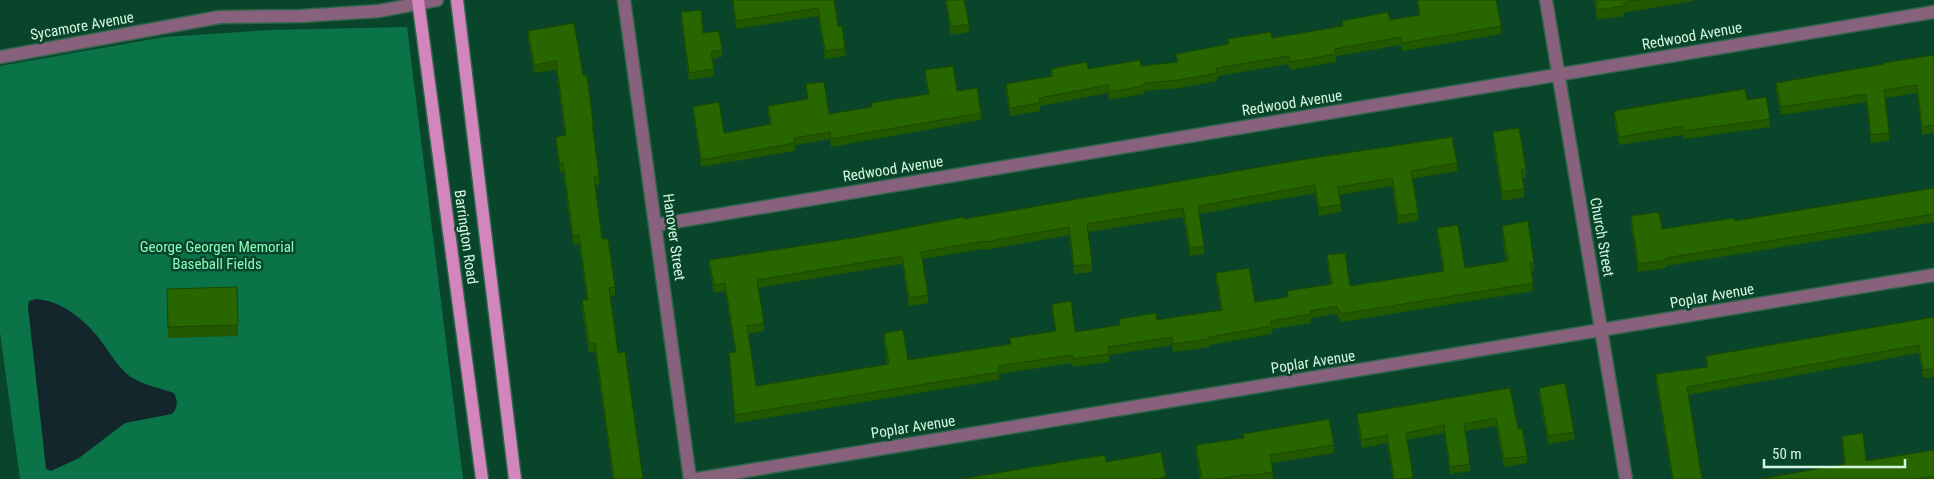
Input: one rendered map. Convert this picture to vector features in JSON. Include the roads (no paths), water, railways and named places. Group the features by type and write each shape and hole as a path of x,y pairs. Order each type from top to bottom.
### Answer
{"main road":[{"name":"Barrington Road","path":"457,0 515,479"},
{"name":"Barrington Road","path":"418,1 482,479"}],"street":[{"name":"Sycamore Avenue","path":"0,57 220,17 301,16 379,11 418,1 437,0"},
{"name":"Hanover Street","path":"624,0 690,479"},
{"name":"Church Street","path":"1546,0 1626,479"},
{"name":"Redwood Avenue","path":"656,225 1934,12"},
{"name":"Poplar Avenue","path":"697,479 1934,275"}],"water":[{"path":"36,299 57,304 85,323 100,339 117,364 131,377 174,393 177,404 174,412 172,414 125,423 79,458 51,471 46,469 28,307 29,301"}],"park label":[{"name":"George Georgen Memorial Baseball Fields","path":"217,256"}]}
